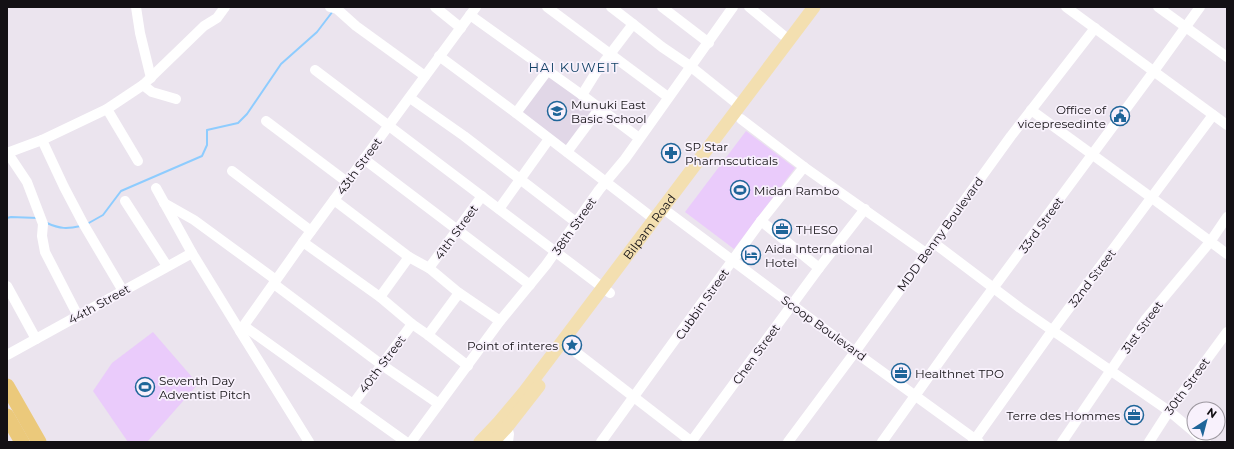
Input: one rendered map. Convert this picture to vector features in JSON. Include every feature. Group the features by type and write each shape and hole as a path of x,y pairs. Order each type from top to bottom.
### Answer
{"highway":[{"path":"7,386 39,442"},
{"path":"7,416 22,442"}],"main road":[{"name":"Bilpam Road","path":"493,442 508,427 532,396 568,346 654,219 814,7"},
{"name":"Bilpam Road","path":"480,442 525,391 669,214 741,119 821,7"}],"street":[{"path":"136,7 140,33 151,78"},
{"path":"78,316 45,252 42,236 43,224 27,182 7,152 42,140 107,109 143,85 204,26 217,18 225,7"},
{"path":"434,7 461,28"},
{"path":"547,7 668,97"},
{"path":"662,7 709,42"},
{"name":"38th Street","path":"411,442 500,321 530,286 556,252 599,190 639,138 733,7"},
{"path":"749,7 789,40"},
{"path":"1066,7 1227,125"},
{"path":"1158,7 1227,57"},
{"name":"33rd Street","path":"882,442 957,337 1200,7"},
{"path":"334,8 356,26 425,76"},
{"path":"617,9 662,47 690,66 740,106"},
{"path":"473,11 548,70 639,138"},
{"name":"43th Street","path":"242,328 311,231 473,11"},
{"path":"582,95 595,74 634,24"},
{"name":"MDD Benny Boulevard","path":"788,442 855,352 960,205 1095,28"},
{"path":"439,56 654,219"},
{"path":"315,70 606,290"},
{"path":"516,113 548,70"},
{"path":"143,85 152,92 176,100"},
{"path":"410,98 464,136 577,223"},
{"path":"107,109 138,161"},
{"path":"567,152 599,109"},
{"path":"1031,110 1227,254"},
{"name":"32nd Street","path":"976,441 1052,331 1213,115"},
{"path":"741,119 804,167 926,253"},
{"path":"266,121 348,182"},
{"path":"498,209 521,180 549,139"},
{"path":"42,140 84,225 123,291"},
{"path":"364,159 530,286"},
{"name":"Cubbin Street","path":"601,442 732,260 804,167"},
{"path":"232,171 311,231"},
{"path":"156,188 192,253 242,328 309,442"},
{"name":"41th Street","path":"429,268 482,196"},
{"path":"334,200 409,257 429,268 459,293 500,321"},
{"path":"125,201 167,266"},
{"path":"164,203 194,220 382,365 439,404"},
{"name":"Chen Street","path":"691,442 819,268 865,209"},
{"name":"Scoop Boulevard","path":"669,214 976,441"},
{"name":"31st Street","path":"1062,442 1145,320 1210,242 1227,217"},
{"path":"761,221 819,268"},
{"path":"303,242 380,297 412,324 468,366"},
{"path":"934,242 1052,331 1169,411 1186,426"},
{"name":"44th Street","path":"7,355 192,253"},
{"path":"380,297 409,257"},
{"path":"7,286 36,339"},
{"path":"428,335 459,293"},
{"name":"40th Street","path":"353,404 412,324"},
{"path":"242,328 406,442"},
{"name":"30th Street","path":"1149,442 1169,411 1227,332"},
{"path":"568,346 691,442"},
{"path":"508,427 508,442"}],"shaded area":[{"name":"Munuki East Basic School","path":"549,75 595,109 567,150 520,113"},
{"name":"Midan Rambo","path":"746,131 795,168 734,249 685,212"},
{"name":"Seventh Day Adventist Pitch","path":"153,332 198,384 147,442 128,442 93,391 112,363"}],"waterway":[{"path":"87,224 103,215 121,191 202,156 207,145 207,130 238,123 247,114 281,64 317,32 333,11"},
{"path":"7,218 38,218"},
{"path":"47,223 64,228 81,226"}],"place":[{"name":"Munuki East Basic School","path":"557,111"},
{"name":"Office of vicepresedinte","path":"1120,116"},
{"name":"SP Star Pharmscuticals","path":"671,153"},
{"name":"Midan Rambo","path":"740,190"},
{"name":"THESO","path":"782,229"},
{"name":"Aida International Hotel","path":"751,255"},
{"name":"Point of interes","path":"572,345"},
{"name":"Healthnet TPO","path":"901,373"},
{"name":"Seventh Day Adventist Pitch","path":"145,387"},
{"name":"Terre des Hommes","path":"1134,415"}],"district":[{"name":"HAI KUWEIT","path":"574,67"}]}
